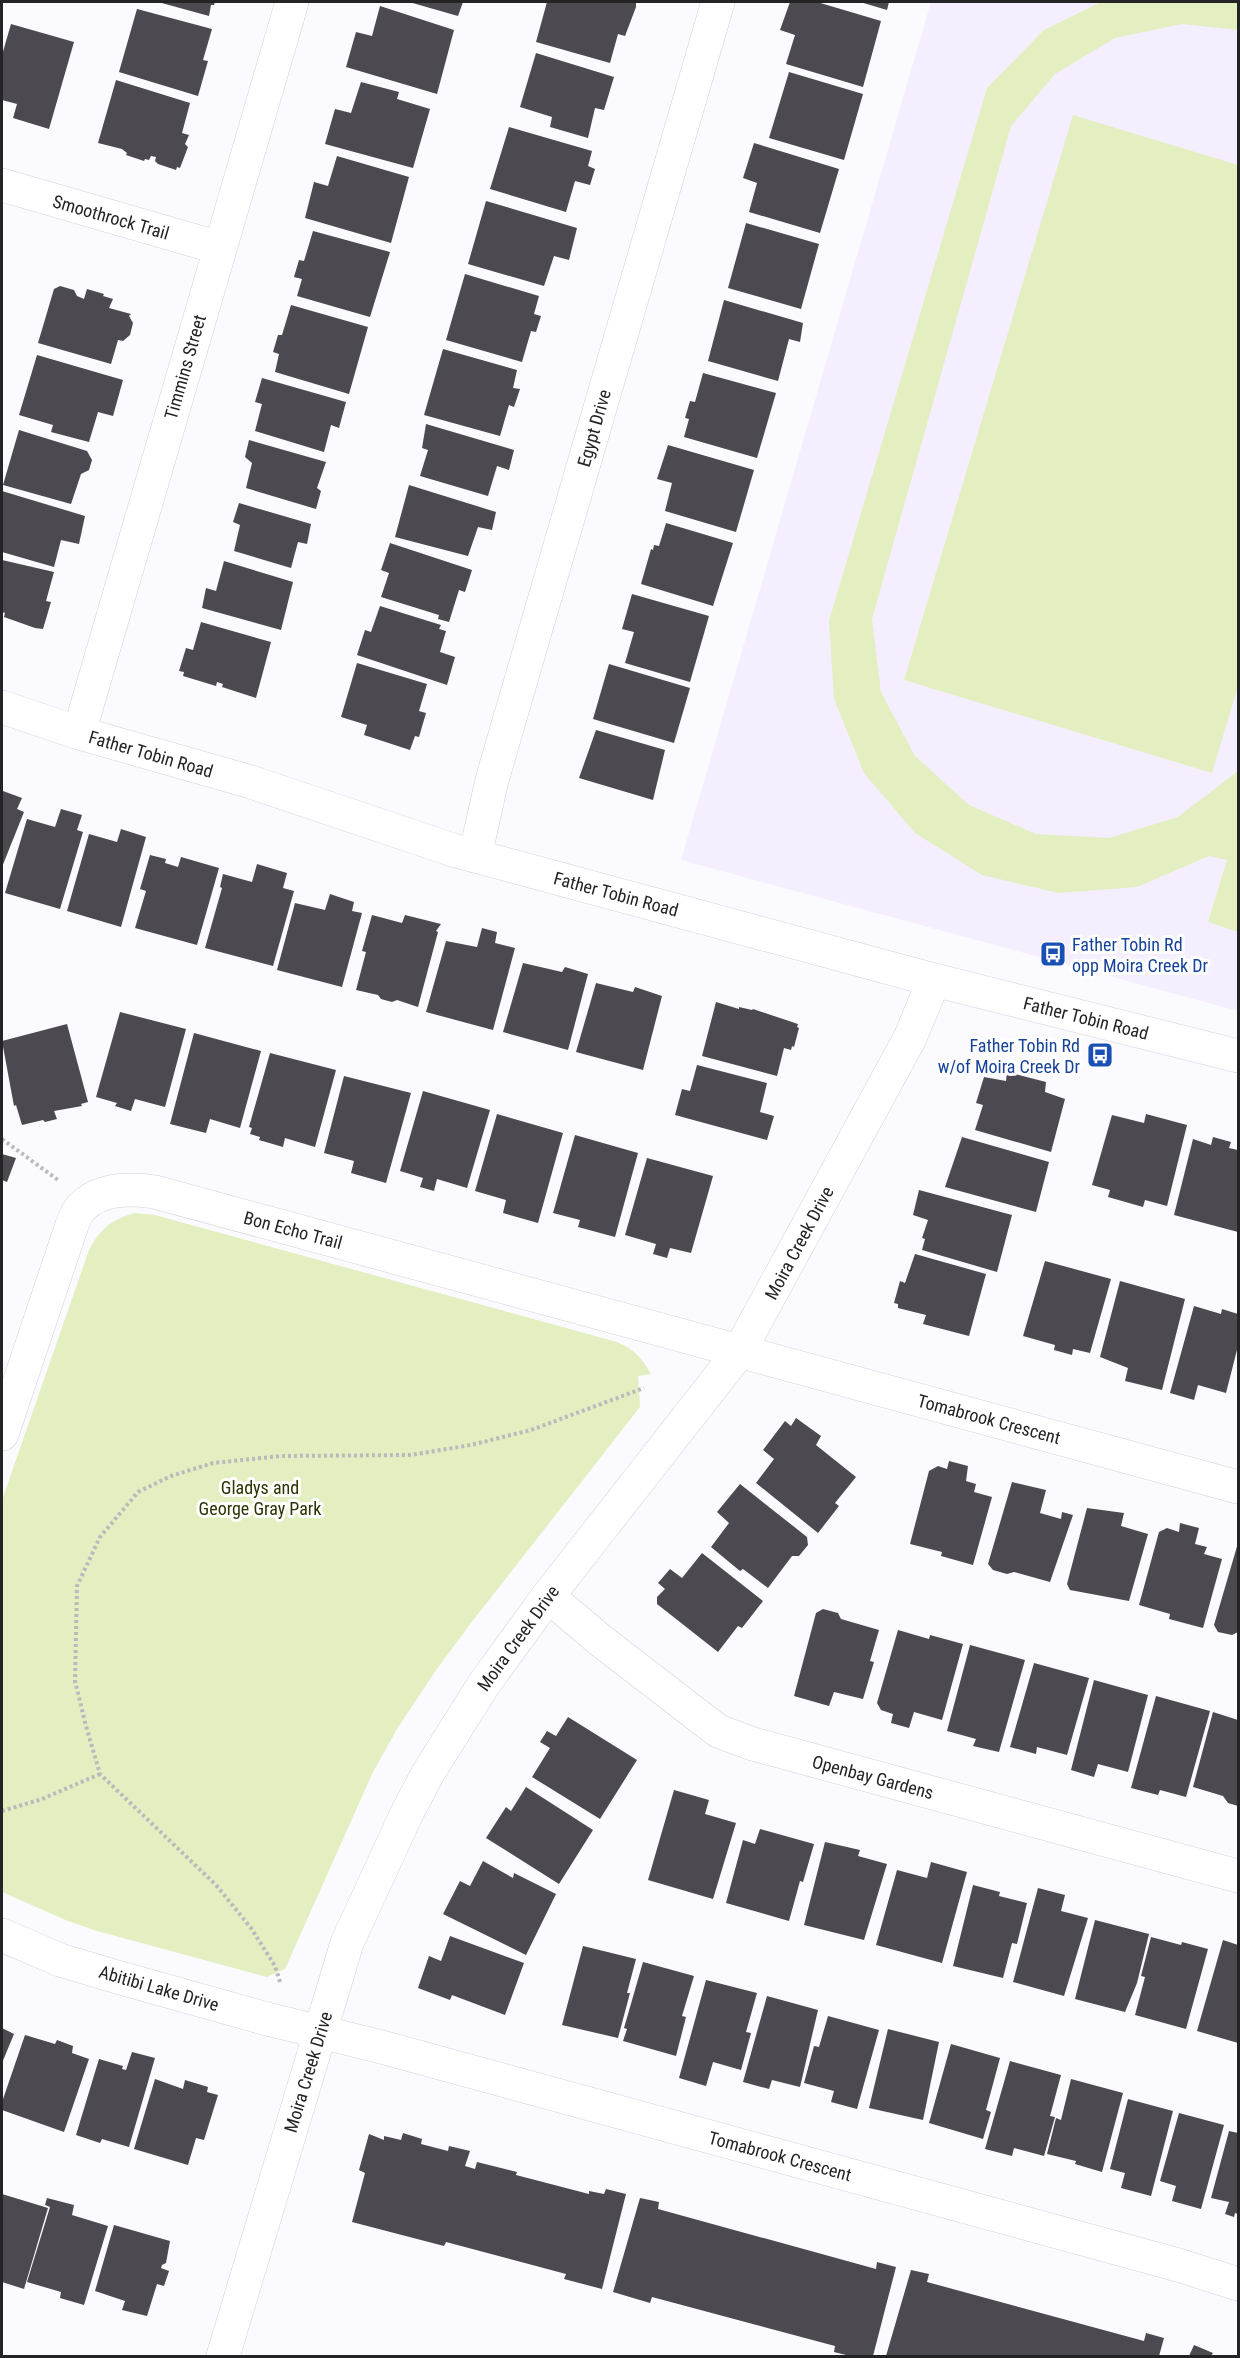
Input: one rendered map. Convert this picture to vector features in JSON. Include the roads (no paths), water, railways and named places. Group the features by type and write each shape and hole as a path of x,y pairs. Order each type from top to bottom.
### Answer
{"street":[{"name":"Timmins Street","path":"79,733 292,2"},
{"name":"Egypt Drive","path":"475,856 492,780 718,2"},
{"name":"Smoothrock Trail","path":"2,185 220,248"},
{"name":"Father Tobin Road","path":"2,706 79,733 251,783 386,829 475,856 934,980 1239,1056"},
{"name":"Moira Creek Drive","path":"223,2356 347,1943 407,1813 455,1728 484,1684 548,1596 739,1352 910,1038 934,980"},
{"name":"Bon Echo Trail","path":"2,1434 72,1225 81,1208 96,1198 114,1191 134,1189 155,1192 739,1352"},
{"name":"Tomabrook Crescent","path":"739,1352 1239,1487"},
{"name":"Openbay Gardens","path":"548,1596 600,1640 718,1731 753,1744 1239,1876"},
{"name":"Abitibi Lake Drive","path":"2,1935 60,1960 320,2031"},
{"name":"Tomabrook Crescent","path":"320,2031 1178,2265 1239,2284"}],"place":[{"name":"Father Tobin Rd opp Moira Creek Dr","path":"1053,954"},
{"name":"Father Tobin Rd w/of Moira Creek Dr","path":"1100,1055"}],"park label":[{"name":"Gladys and George Gray Park","path":"260,1497"}]}
